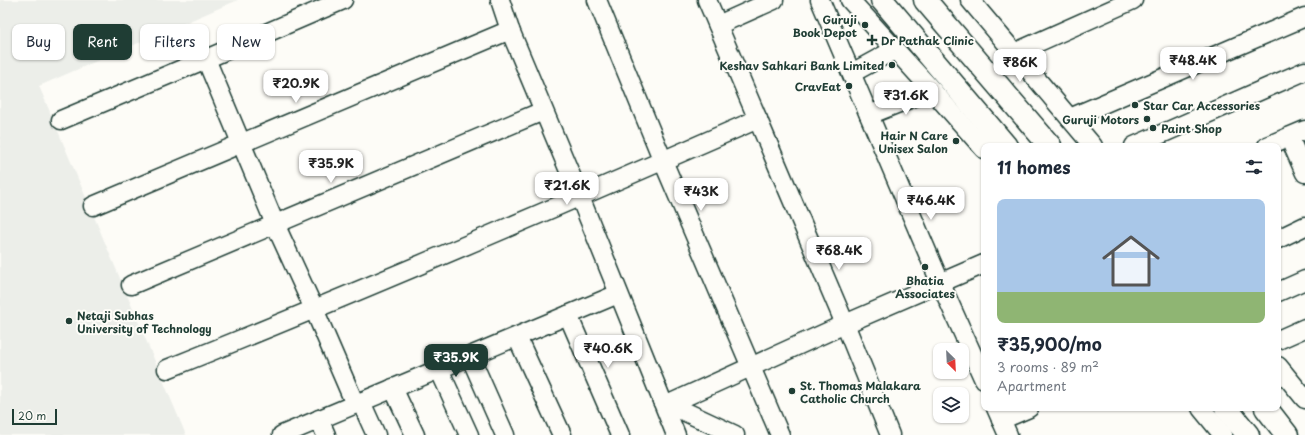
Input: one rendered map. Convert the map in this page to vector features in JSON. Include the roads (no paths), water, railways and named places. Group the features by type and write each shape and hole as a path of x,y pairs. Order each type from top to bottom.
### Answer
{"main road":[{"path":"882,0 1003,143"},
{"path":"926,0 1047,143"},
{"path":"1228,411 1248,435"},
{"path":"1268,411 1287,435"}],"street":[{"path":"209,58 343,0"},
{"path":"500,0 510,30 580,197 618,294 665,403 676,435"},
{"path":"597,0 663,160 780,435"},
{"path":"707,0 845,324 890,435"},
{"path":"718,25 774,0"},
{"path":"820,0 940,282 981,373"},
{"path":"850,0 981,146"},
{"path":"970,0 1091,143"},
{"path":"1014,53 1133,0"},
{"path":"1070,118 1305,16"},
{"path":"93,206 510,30"},
{"path":"852,73 894,50"},
{"path":"61,120 204,60"},
{"path":"206,60 275,224 358,403 376,435"},
{"path":"1141,143 1305,72"},
{"path":"870,115 932,90"},
{"path":"131,285 543,111"},
{"path":"166,369 314,309 580,197 758,119"},
{"path":"1274,143 1297,133 1305,173"},
{"path":"1281,238 1305,226"},
{"path":"665,403 981,265"},
{"path":"1281,291 1305,280"},
{"path":"282,435 322,427 358,403 618,294"},
{"path":"568,315 620,435"},
{"path":"1281,339 1305,328"},
{"path":"517,337 562,435"},
{"path":"470,356 505,435"},
{"path":"439,369 469,435"},
{"path":"1281,369 1302,391"},
{"path":"393,388 415,435"},
{"path":"665,403 735,435"},
{"path":"1002,421 1024,411"},
{"path":"1203,411 1223,435"}],"place":[{"name":"Guruji Book Depot","path":"865,25"},
{"name":"Dr Pathak Clinic","path":"872,40"},
{"name":"Keshav Sahkari Bank Limited","path":"892,65"},
{"name":"CravEat","path":"849,86"},
{"name":"Star Car Accessories","path":"1135,105"},
{"name":"Guruji Motors","path":"1147,119"},
{"name":"Paint Shop","path":"1153,128"},
{"name":"Hair N Care Unisex Salon","path":"956,141"},
{"name":"Bhatia Associates","path":"925,267"},
{"name":"Netaji Subhas University of Technology","path":"69,321"},
{"name":"St. Thomas Malakara Catholic Church","path":"792,391"}]}
